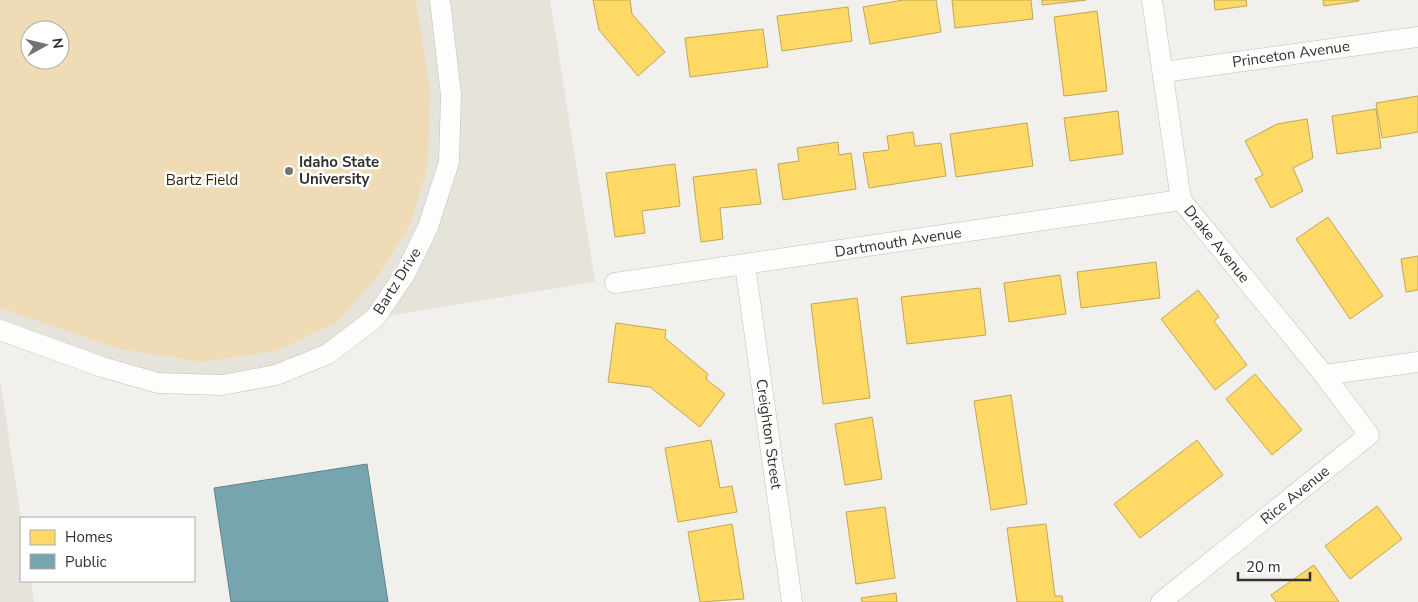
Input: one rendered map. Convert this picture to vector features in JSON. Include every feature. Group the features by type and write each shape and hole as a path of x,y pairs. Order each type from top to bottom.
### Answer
{"street":[{"name":"Bartz Drive","path":"0,330 102,367 158,383 222,385 276,375 328,354 375,318 405,274 428,228 449,162 450,95 440,0"},
{"name":"Drake Avenue","path":"1152,0 1164,72 1181,200 1324,374"},
{"name":"Princeton Avenue","path":"1164,72 1418,37"},
{"name":"Dartmouth Avenue","path":"614,283 1181,200"},
{"name":"Creighton Street","path":"745,265 792,602"},
{"path":"1324,374 1418,362"},
{"name":"Rice Avenue","path":"1161,602 1370,435 1324,374"}],"shaded area":[{"name":"Bartz Field","path":"0,0 550,0 595,282 375,318 276,375 158,383 0,330"},
{"path":"0,379 21,517 20,582 31,582 34,602 0,602"}],"green space":[{"name":"Bartz Field","path":"0,0 416,0 430,90 428,163 411,223 378,276 336,323 276,351 201,362 120,349 0,308"}],"building: Homes":[{"path":"593,0 630,0 632,14 665,52 638,76 599,30"},
{"path":"903,0 936,0 941,32 870,44 863,7"},
{"path":"952,0 1031,0 1033,19 955,28"},
{"path":"1042,0 1086,0 1042,5"},
{"path":"1214,0 1246,0 1247,6 1215,10"},
{"path":"1323,0 1359,0 1359,1 1324,6"},
{"path":"848,7 852,41 782,51 777,16"},
{"path":"1097,11 1107,91 1064,96 1054,17"},
{"path":"763,29 768,67 690,77 685,38"},
{"path":"1418,96 1418,132 1382,138 1376,103"},
{"path":"1376,109 1381,148 1337,154 1332,116"},
{"path":"1118,111 1123,154 1070,161 1064,118"},
{"path":"1307,119 1313,158 1293,168 1303,191 1271,208 1255,179 1263,175 1245,141 1277,124"},
{"path":"1027,123 1033,166 956,177 950,134"},
{"path":"913,132 915,146 941,143 946,176 869,188 863,153 889,150 887,136"},
{"path":"838,142 839,155 851,153 856,189 783,200 778,164 799,161 797,148"},
{"path":"675,164 680,206 642,211 645,233 615,237 606,173"},
{"path":"756,169 761,204 720,208 723,239 701,242 693,177"},
{"path":"1328,217 1383,296 1350,319 1296,239"},
{"path":"1418,256 1418,290 1406,292 1401,259"},
{"path":"1156,262 1160,298 1081,308 1077,272"},
{"path":"1060,275 1066,314 1009,322 1004,283"},
{"path":"980,288 986,335 907,344 901,297"},
{"path":"1198,290 1219,317 1214,321 1247,365 1215,390 1161,319"},
{"path":"857,298 870,398 823,404 811,304"},
{"path":"616,323 666,330 665,338 708,374 706,379 725,394 700,427 650,387 608,382"},
{"path":"1255,374 1302,430 1272,455 1226,399"},
{"path":"1011,395 1027,504 991,510 974,401"},
{"path":"872,417 882,479 845,485 835,424"},
{"path":"711,440 720,488 732,486 737,512 678,522 665,448"},
{"path":"1197,440 1223,475 1140,538 1114,504"},
{"path":"1377,506 1402,539 1350,579 1325,546"},
{"path":"885,507 895,578 856,584 846,512"},
{"path":"732,524 744,599 700,602 688,532"},
{"path":"1046,524 1055,596 1062,596 1063,602 1017,602 1007,528"},
{"path":"1314,565 1339,602 1276,602 1271,595"},
{"path":"896,593 897,602 862,602 861,598"}],"building: Public":[{"path":"367,464 388,602 231,602 214,488"}],"place":[{"name":"Idaho State University","path":"289,171"}]}
